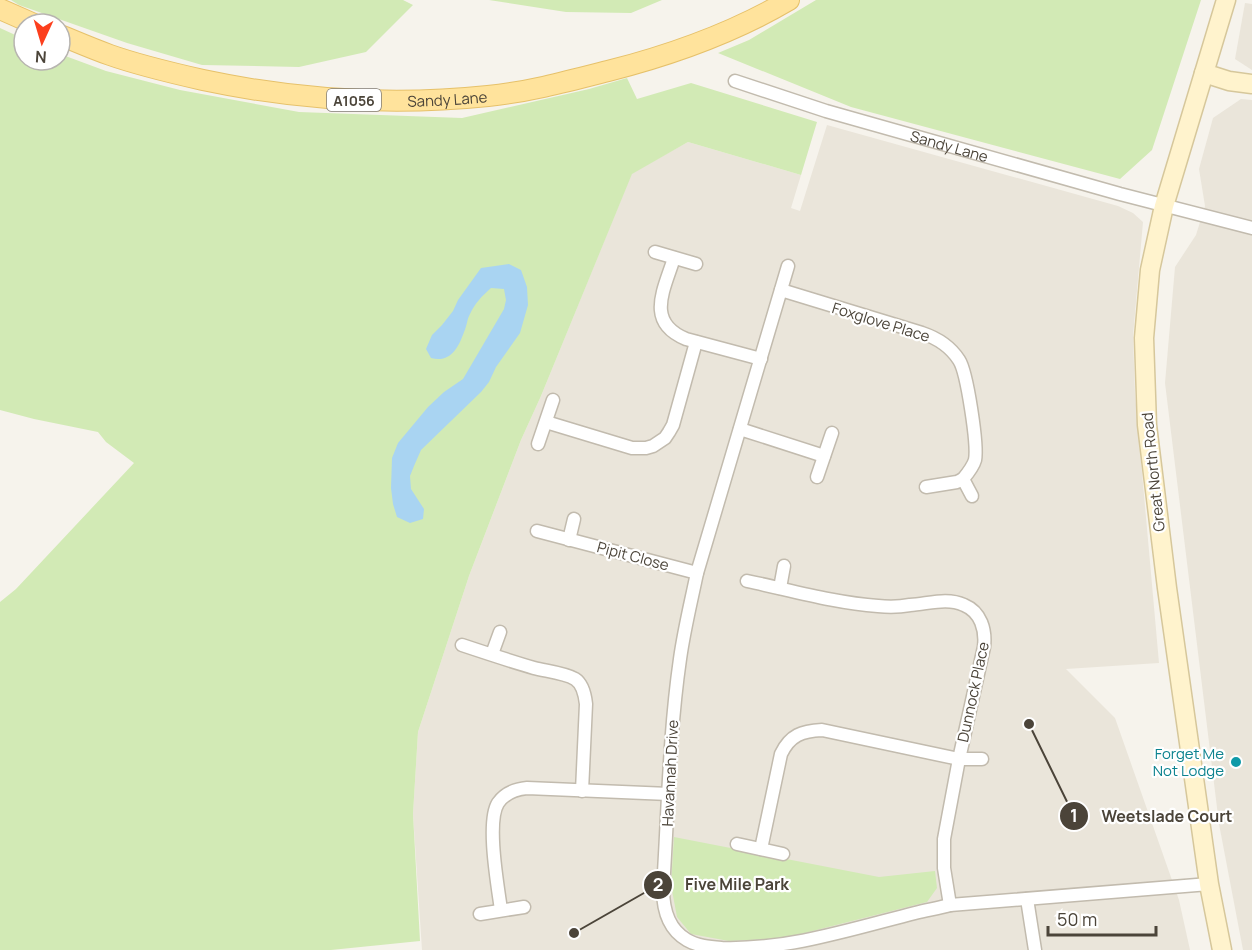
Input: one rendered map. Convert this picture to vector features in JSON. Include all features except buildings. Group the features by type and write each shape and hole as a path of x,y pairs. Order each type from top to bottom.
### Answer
{"main road":[{"name":"Sandy Lane","path":"72,40 110,55 166,72 226,85 290,95 383,102 441,99 490,96 562,83 652,59 709,40 761,17 789,0"},
{"name":"Great North Road","path":"1222,950 1209,884 1167,588 1147,425 1144,338 1150,270 1164,206 1226,0"},
{"path":"1204,73 1229,81 1252,84"}],"street":[{"name":"Sandy Lane","path":"735,81 826,111 1164,206 1252,228"},
{"path":"655,252 696,264"},
{"path":"674,258 661,302 661,314 666,325 674,333 696,342 761,359"},
{"name":"Havannah Drive","path":"788,266 697,573 687,618 674,712 663,889 664,905 672,926 690,946 752,949 826,938 950,905 1209,884"},
{"name":"Foxglove Place","path":"781,290 922,333 933,337 951,350 958,358 965,373 976,447 975,461 963,479"},
{"path":"546,422 632,448 653,446 665,438 673,425 696,342"},
{"path":"537,444 553,400"},
{"path":"740,429 824,456"},
{"path":"817,477 832,433"},
{"path":"926,486 957,482 963,479 972,496"},
{"path":"569,540 574,519"},
{"name":"Pipit Close","path":"537,531 697,573"},
{"path":"780,588 784,566"},
{"name":"Dunnock Place","path":"747,581 834,600 878,606 909,606 948,601 965,605 981,622 985,641 944,840 944,868 950,905"},
{"path":"492,654 500,632"},
{"path":"462,645 568,676 580,684 586,704 582,790"},
{"name":"Dunnock Place","path":"761,849 781,754 785,745 793,737 812,730 822,730 959,759"},
{"path":"959,759 982,759"},
{"path":"501,910 493,819 500,800 507,794 520,789 669,794"},
{"path":"737,844 783,854"},
{"path":"1027,899 1035,950"},
{"path":"480,914 524,907"}],"shaded area":[{"path":"1245,3 1252,4 1252,70 1235,59"},
{"path":"1241,99 1252,100 1252,950 1243,950 1219,824 1165,383 1175,267 1196,235 1205,206 1199,169 1213,118"},
{"path":"827,125 1118,206 1133,213 1143,222 1133,336 1135,394 1159,663 1066,669 1115,718 1179,900 1190,950 422,950 413,814 418,732 469,576 521,440 632,173 688,142 801,175 791,208 800,211"}],"green space":[{"path":"11,0 403,0 413,5 366,52 299,67 202,65 72,24 72,12 39,12"},
{"path":"489,0 662,0 631,13 566,12"},
{"path":"816,0 1201,0 1152,150 1120,179 851,107 718,53 749,40"},
{"path":"0,28 12,34 12,72 72,72 72,58 106,71 180,90 299,112 462,118 627,78 637,99 691,83 817,122 801,175 688,142 632,174 521,440 469,576 418,732 413,814 420,941 331,950 0,950 0,602 16,589 134,463 106,442 98,432 0,410"},
{"path":"674,837 879,877 935,871 937,888 927,902 785,938 729,941 691,934 677,917 671,885"}],"water":[{"path":"509,264 521,270 527,287 528,305 520,333 481,392 421,450 410,476 411,489 424,509 423,519 410,523 397,517 393,504 392,458 398,443 428,407 463,379 504,309 506,300 504,289 491,288 474,306 462,338 452,353 443,358 431,358 426,349 432,335 453,311 458,300 481,268"}],"place":[{"name":"Weetslade Court","path":"1029,724"},
{"name":"Forget Me Not Lodge","path":"1236,762"},
{"name":"Five Mile Park","path":"574,933"}]}
